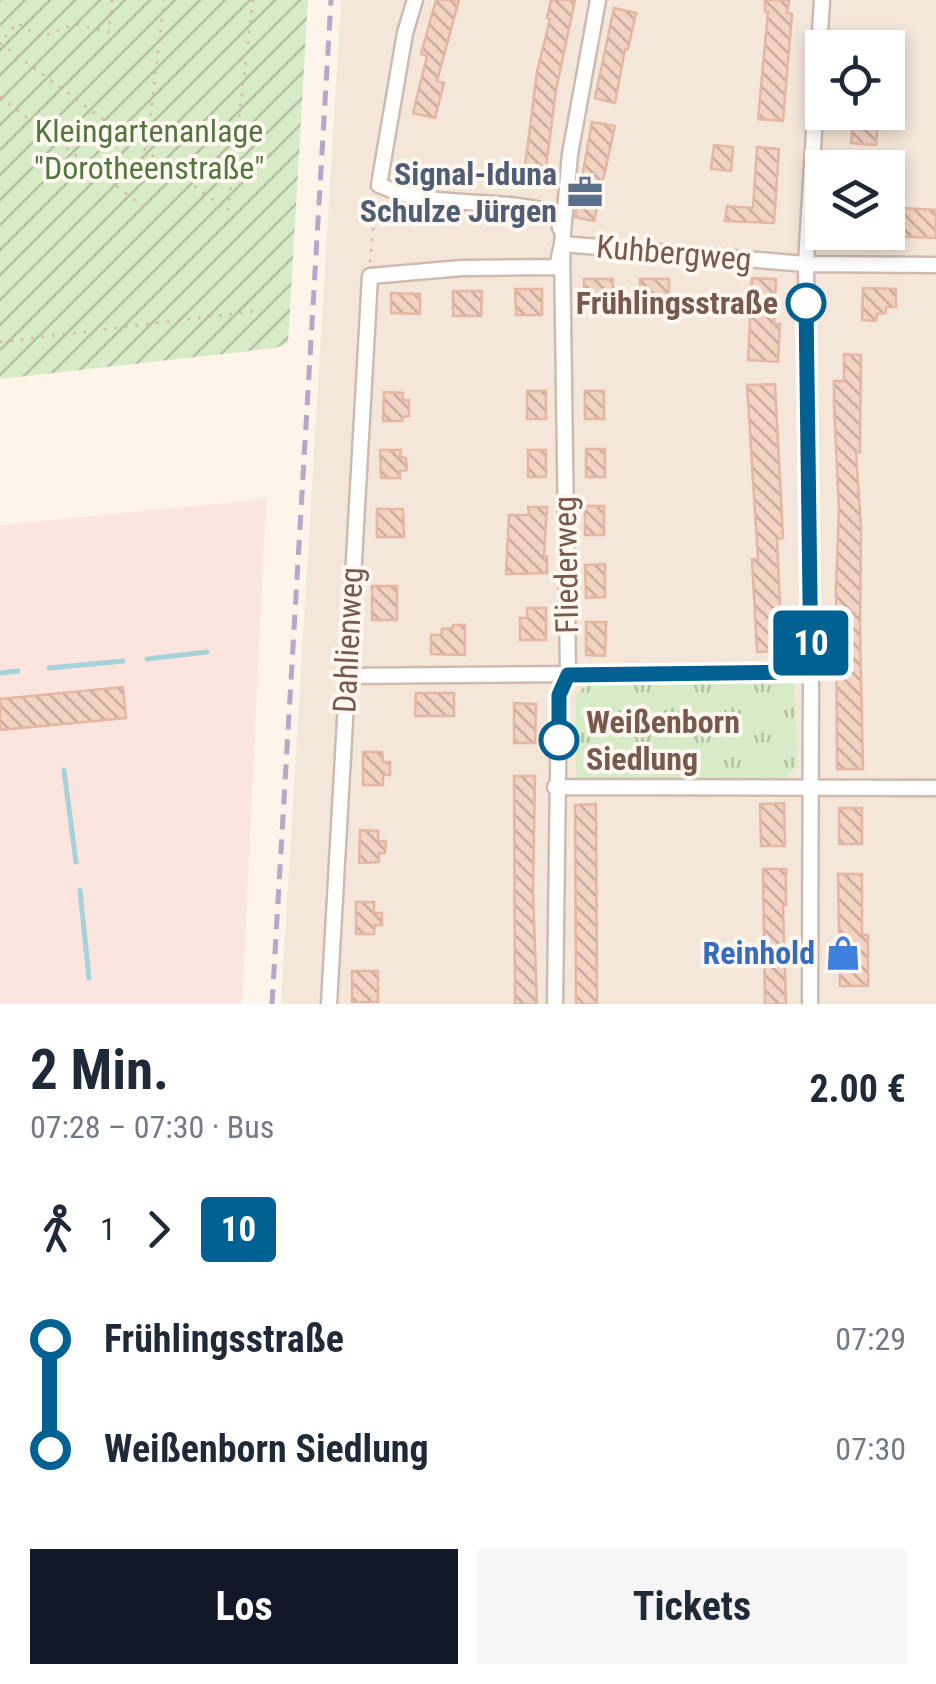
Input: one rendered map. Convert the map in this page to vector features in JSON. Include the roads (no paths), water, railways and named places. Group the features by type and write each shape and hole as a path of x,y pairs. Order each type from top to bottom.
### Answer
{"street":[{"path":"416,0 405,34 379,184 434,200 546,210 559,215 562,244"},
{"name":"Fliederweg","path":"555,1004 555,786 559,773 559,695 568,675 562,244 570,154 598,0"},
{"path":"810,1004 806,264 822,0"},
{"name":"Kuhbergweg","path":"370,276 462,268 557,267 562,244 806,264 936,265"},
{"name":"Dahlienweg","path":"329,1004 370,276"},
{"path":"346,676 811,672"},
{"path":"555,786 936,788"}],"waterway":[{"path":"147,659 207,652"},
{"path":"49,668 123,661"},
{"path":"0,673 18,671"},
{"path":"64,770 76,862"},
{"path":"80,890 89,978"}],"railway":[{"path":"272,1004 331,0"}],"place":[{"name":"Signal-Iduna Schulze Jürgen","path":"585,192"},
{"name":"Frühlingsstraße","path":"806,303"},
{"name":"Weißenborn Siedlung","path":"559,740"},
{"name":"Reinhold","path":"843,953"}],"park label":[{"name":"Kleingartenanlage \"Dorotheenstraße\"","path":"149,150"}]}
